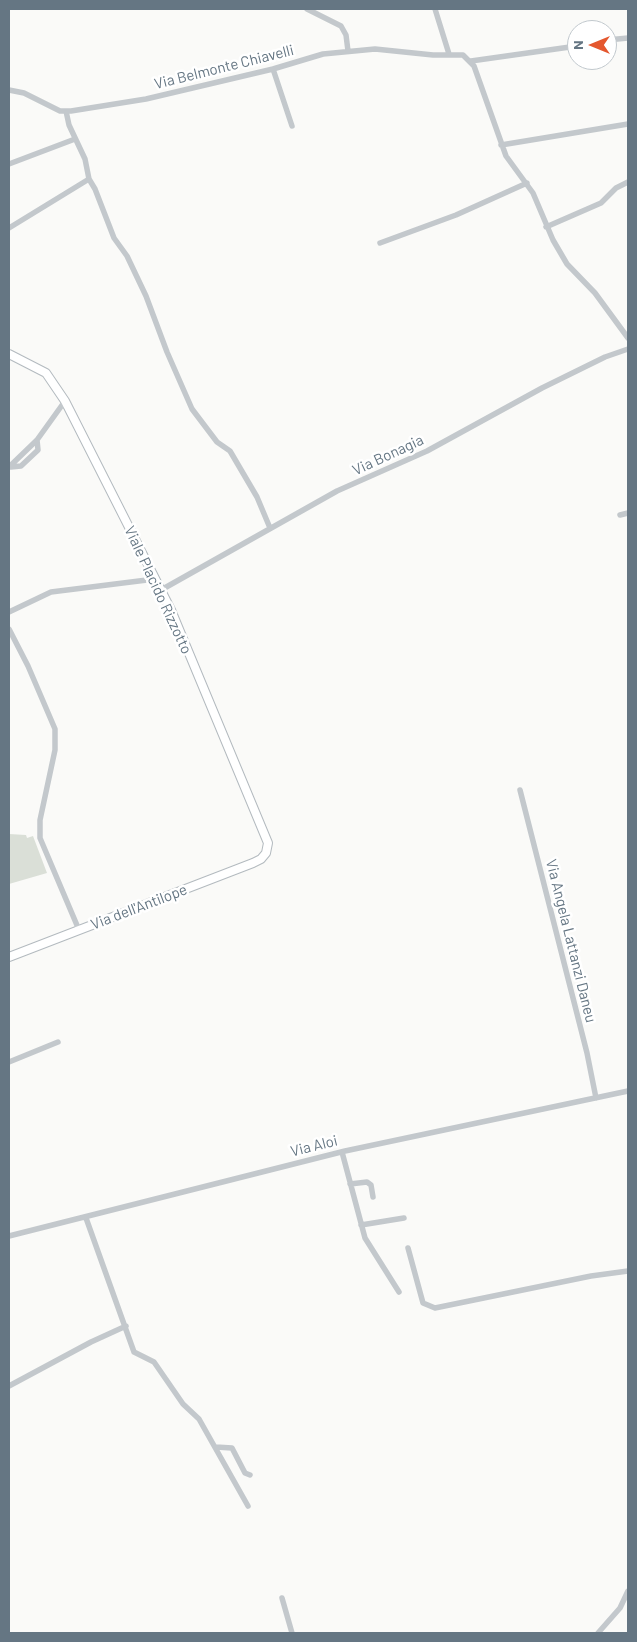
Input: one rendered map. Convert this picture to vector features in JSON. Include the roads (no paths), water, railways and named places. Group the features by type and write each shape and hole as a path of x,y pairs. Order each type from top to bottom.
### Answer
{"street":[{"path":"307,9 341,26 346,35 348,51"},
{"path":"435,9 449,54"},
{"path":"567,47 471,61 479,76 501,145 533,194 546,227 567,264 606,306 628,338"},
{"name":"Via Belmonte Chiavelli","path":"9,90 30,96 50,108 66,111 120,104 273,69 323,54 375,49 433,55 463,55 471,61"},
{"path":"273,69 292,126"},
{"path":"66,111 75,139 85,160 89,179 95,189 114,238 127,256 146,296 167,352 192,409 217,442 230,452 257,497 270,528"},
{"path":"501,145 628,124"},
{"path":"9,164 75,139"},
{"path":"9,228 89,179"},
{"path":"546,227 601,203 616,188 628,182"},
{"path":"380,243 456,215 526,183"},
{"name":"Via Bonagia","path":"161,590 337,491 420,454 542,388 605,357 628,349"},
{"name":"Viale Placido Rizzotto","path":"9,354 46,373 65,401 161,590 266,837 266,853"},
{"path":"10,467 37,440 65,401"},
{"path":"620,515 628,513"},
{"path":"9,612 26,602 51,592 155,579"},
{"path":"9,629 28,666 55,729 55,750 40,820 40,838 79,930"},
{"name":"Via Angela Lattanzi Daneu","path":"520,790 587,1053 596,1098"},
{"name":"Via dell'Antilope","path":"9,958 253,863 261,859 266,853"},
{"path":"9,1062 58,1042"},
{"name":"Via Aloi","path":"9,1236 342,1152 628,1092"},
{"path":"342,1152 361,1225 375,1256 399,1292"},
{"path":"350,1184 367,1182 371,1186 372,1197"},
{"path":"86,1218 134,1352 154,1362 160,1368 183,1404 199,1419 216,1446 248,1506"},
{"path":"361,1225 404,1218"},
{"path":"408,1248 423,1304 435,1308 591,1276 628,1271"},
{"path":"9,1386 126,1326"},
{"path":"216,1446 232,1448 245,1473 250,1475"},
{"path":"598,1633 620,1608 628,1591"},
{"path":"282,1598 292,1633"}]}
